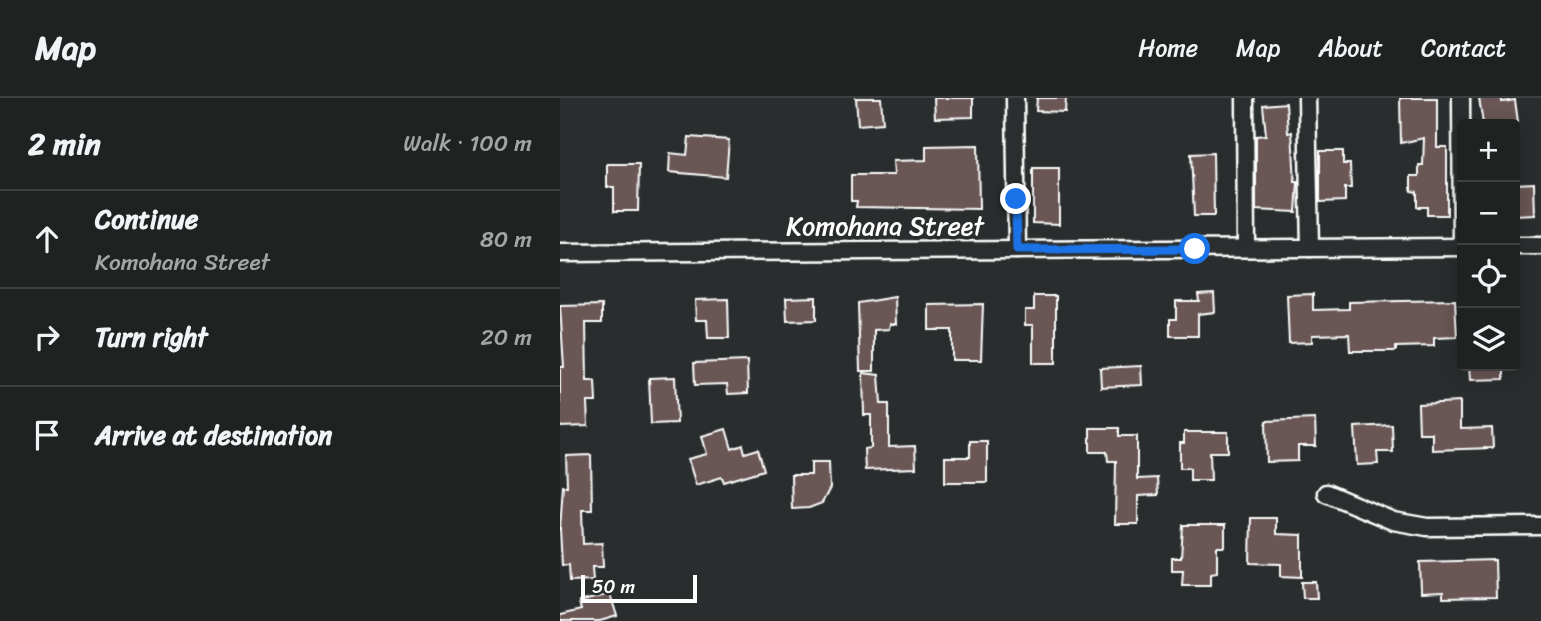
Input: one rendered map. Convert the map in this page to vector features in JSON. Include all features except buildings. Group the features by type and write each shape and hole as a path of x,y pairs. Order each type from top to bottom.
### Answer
{"street":[{"path":"1015,98 1017,250"},
{"path":"1245,98 1246,248"},
{"path":"1307,98 1310,248"},
{"path":"1461,98 1462,245"},
{"path":"1520,246 1541,246"},
{"name":"Komohana Street","path":"560,253 1457,247"},
{"path":"1326,494 1393,521 1427,527 1541,526"}],"route":[{"path":"1016,199 1017,250 1195,249"}]}
